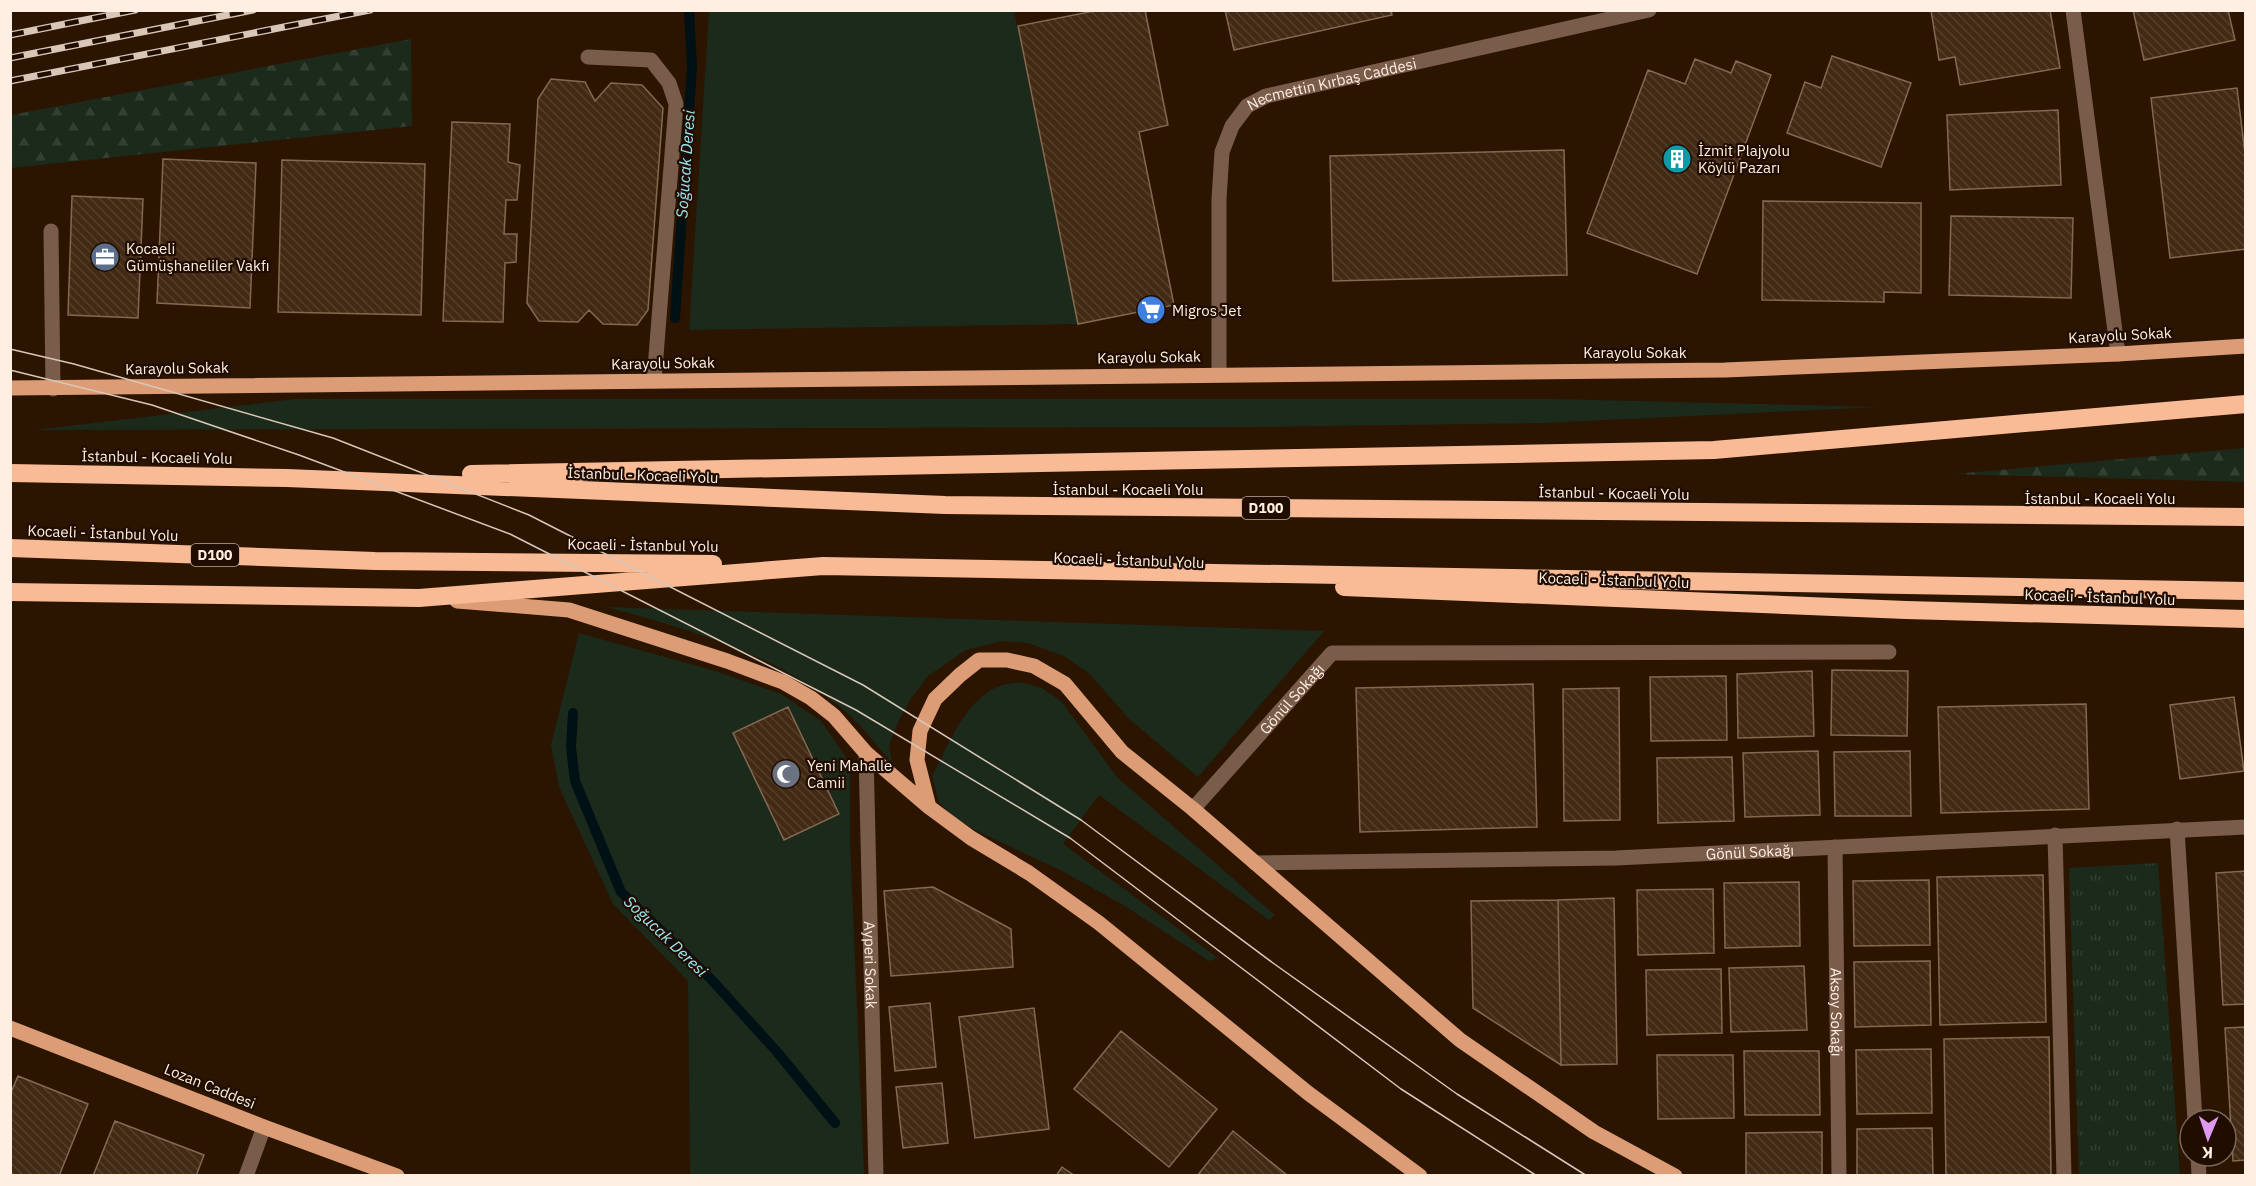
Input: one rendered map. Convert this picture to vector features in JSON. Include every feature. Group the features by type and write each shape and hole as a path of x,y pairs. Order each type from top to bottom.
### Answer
{"highway":[{"path":"287,478 1714,450 2246,404"},
{"name":"İstanbul - Kocaeli Yolu","path":"10,472 287,478 945,505 2246,517"},
{"name":"Kocaeli - İstanbul Yolu","path":"10,548 375,561 823,566 1906,610 2246,618"},
{"path":"10,592 419,598 823,566 2246,591"}],"main road":[{"name":"Karayolu Sokak","path":"53,389 257,384 1725,370 2118,354 2246,346"},
{"path":"10,388 53,389"},
{"path":"10,397 53,389"},
{"path":"419,598 569,610 727,661 783,682 834,716 866,753 929,807 971,838 1029,873 1099,923 1308,1093 1420,1176"},
{"path":"929,807 917,760 920,731 935,699 979,660 1007,660 1034,666 1065,684 1122,752 1192,809 1460,1040 1594,1132 1675,1176"},
{"name":"Lozan Caddesi","path":"10,1028 397,1176"}],"street":[{"name":"Necmettin Kırbaş Caddesi","path":"1219,374 1219,199 1222,152 1232,126 1247,106 1266,96 1649,10"},
{"path":"2073,10 2118,354"},
{"path":"588,57 651,60 669,83 676,104 654,381"},
{"path":"51,231 53,389"},
{"name":"Gönül Sokağı","path":"1192,809 1332,653 1889,652"},
{"name":"Ayperi Sokak","path":"866,753 876,1176"},
{"name":"Gönül Sokağı","path":"1255,863 1616,858 2246,827"},
{"path":"2177,829 2194,1108"},
{"path":"2055,836 2064,1176"},
{"name":"Aksoy Sokağı","path":"1835,847 1839,1176"},
{"path":"246,1176 264,1126"}],"green space":[{"path":"709,11 1014,11 1078,324 689,330"},
{"path":"411,39 412,126 11,168 11,115"},
{"path":"295,399 1553,399 1880,407 1544,423 1254,427 35,430"},
{"path":"2245,448 2245,482 1955,474"},
{"path":"606,607 1324,631 1198,777 1129,719 1090,674 1064,656 1028,643 1002,641 966,650 928,676 910,700 898,722 889,746 892,763 843,709 782,669 696,633"},
{"path":"579,633 715,671 781,694 821,721 850,763 850,841 864,1175 690,1175 688,981 613,904 559,787 551,745"},
{"path":"1020,682 1042,688 1061,701 1117,777 1275,915 1269,920 1099,795 1063,844 1218,958 1209,961 1125,906 1060,870 973,829 953,816 939,803 932,776 958,726 975,703 997,687"},
{"path":"2158,863 2180,1175 2079,1175 2069,868"}],"building":[{"path":"1099,10 1145,10 1168,125 1139,132 1174,305 1078,324 1018,26"},
{"path":"1225,10 1391,10 1392,15 1234,50"},
{"path":"1931,10 2050,10 2060,68 1960,85 1955,57 1939,60"},
{"path":"2133,10 2228,10 2235,40 2144,60"},
{"path":"1832,56 1911,83 1881,167 1787,133 1805,82 1821,88"},
{"name":"İzmit Plajyolu Köylü Pazarı","path":"1695,59 1731,73 1736,61 1771,75 1697,274 1587,233 1648,70 1685,84"},
{"path":"551,79 585,82 595,101 611,83 642,85 663,108 648,310 637,325 603,324 589,310 578,322 539,321 527,303 538,99"},
{"path":"2237,88 2246,162 2246,249 2170,258 2151,98"},
{"path":"2058,110 2061,185 1950,190 1947,115"},
{"path":"452,122 510,124 508,162 520,165 517,200 506,200 504,234 517,234 516,262 505,263 503,322 443,321"},
{"path":"1564,150 1567,275 1333,281 1330,156"},
{"path":"163,159 256,163 250,308 157,303"},
{"path":"282,160 425,164 421,315 278,312"},
{"name":"Kocaeli Gümüşhaneliler Vakfı","path":"72,196 143,199 138,318 68,315"},
{"path":"1763,201 1921,203 1921,293 1884,292 1884,302 1762,300"},
{"path":"1951,216 2073,218 2071,298 1949,295"},
{"path":"1832,670 1908,671 1907,736 1831,735"},
{"path":"1812,671 1814,736 1738,738 1737,674"},
{"path":"1726,676 1727,740 1651,741 1650,677"},
{"path":"1533,684 1537,827 1360,832 1356,688"},
{"path":"1619,688 1620,820 1564,821 1563,689"},
{"path":"2234,697 2244,771 2180,779 2170,705"},
{"path":"2086,704 2089,809 1941,813 1938,707"},
{"name":"Yeni Mahalle Camii","path":"788,707 839,814 784,840 733,733"},
{"path":"1818,751 1820,815 1745,817 1743,753"},
{"path":"1910,751 1911,816 1835,816 1834,752"},
{"path":"1732,757 1734,821 1658,823 1657,758"},
{"path":"2246,871 2246,1004 2223,1005 2216,873"},
{"path":"2043,875 2046,1022 1940,1025 1937,877"},
{"path":"1929,880 1930,945 1854,946 1853,881"},
{"path":"1799,882 1800,946 1725,948 1724,883"},
{"path":"933,887 1011,929 1013,967 891,976 884,891"},
{"path":"1713,889 1714,953 1638,955 1637,890"},
{"path":"1614,898 1617,1064 1561,1065 1558,900"},
{"path":"1558,900 1561,1065 1473,1008 1471,901"},
{"path":"1930,961 1931,1025 1855,1027 1854,962"},
{"path":"1804,966 1807,1030 1731,1032 1729,968"},
{"path":"1721,969 1722,1033 1647,1035 1646,970"},
{"path":"930,1003 936,1067 895,1071 889,1007"},
{"path":"1034,1008 1049,1129 975,1138 959,1017"},
{"path":"2246,1027 2246,1160 2238,1161 2238,1108 2230,1108 2225,1028"},
{"path":"1121,1031 1217,1109 1169,1167 1074,1089"},
{"path":"2049,1037 2051,1176 1946,1176 1944,1039"},
{"path":"1931,1049 1932,1113 1857,1114 1856,1050"},
{"path":"1744,1051 1819,1051 1820,1115 1745,1115"},
{"path":"1657,1055 1733,1055 1734,1118 1658,1119"},
{"path":"18,1076 88,1104 59,1176 10,1176 10,1095"},
{"path":"942,1083 948,1143 903,1148 896,1087"},
{"path":"115,1121 204,1155 196,1176 93,1176"},
{"path":"1932,1128 1933,1176 1857,1176 1857,1129"},
{"path":"1233,1131 1288,1176 1197,1176"},
{"path":"1822,1132 1822,1176 1746,1176 1746,1133"},
{"path":"1062,1167 1075,1176 1056,1176"}],"waterway":[{"name":"Soğucak Deresi","path":"675,318 692,67 689,10"},
{"name":"Soğucak Deresi","path":"573,713 571,747 575,781 621,892 711,979 778,1053 835,1123"}],"tram line":[{"path":"10,349 74,364 333,438 529,515 863,685 1081,820 1273,963 1457,1094 1587,1176"},
{"path":"10,370 152,405 299,455 510,534 856,710 1070,838 1401,1089 1537,1176"}],"railway":[{"path":"10,35 135,10"},
{"path":"10,58 253,10"},
{"path":"10,81 370,10"}],"place":[{"name":"İzmit Plajyolu Köylü Pazarı","path":"1677,159"},
{"name":"Kocaeli Gümüşhaneliler Vakfı","path":"105,257"},
{"name":"Migros Jet","path":"1151,310"},
{"name":"Yeni Mahalle Camii","path":"786,774"}]}
